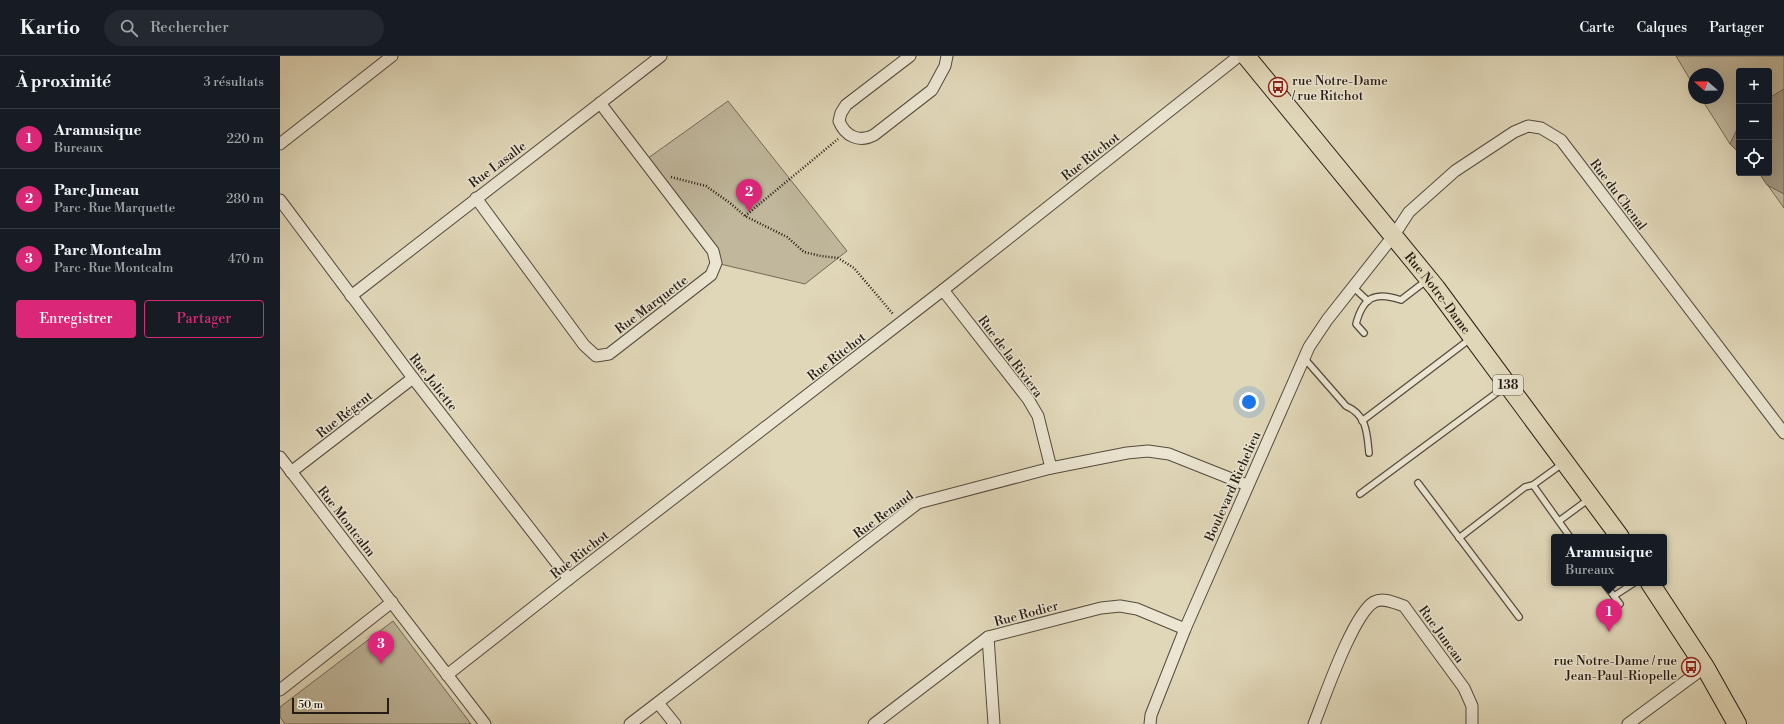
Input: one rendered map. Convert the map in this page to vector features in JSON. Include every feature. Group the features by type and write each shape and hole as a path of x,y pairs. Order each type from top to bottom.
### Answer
{"main road":[{"name":"Rue Notre-Dame","path":"1246,56 1428,278 1618,534"},
{"path":"1652,586 1705,668 1737,724"}],"street":[{"path":"280,144 392,56"},
{"name":"Rue Lasalle","path":"351,296 661,56"},
{"path":"910,56 846,105 841,113 839,121 846,133 859,139 867,138 932,90 945,66 947,56"},
{"name":"Rue Ritchot","path":"447,675 901,323 1239,56"},
{"name":"Rue Marquette","path":"476,198 584,345 596,356 609,354 711,275 716,263 713,251 600,103"},
{"name":"Rue du Chenal","path":"1394,235 1409,212 1455,171 1514,132 1528,126 1541,128 1561,140 1784,433"},
{"name":"Rue Joliette","path":"280,200 413,378 569,579"},
{"name":"Boulevard Richelieu","path":"1150,724 1151,716 1185,629 1309,347 1327,320 1394,235"},
{"name":"Rue de la Riviera","path":"943,290 1028,399 1038,416 1051,468"},
{"name":"Rue Régent","path":"292,472 413,378"},
{"name":"Rue Renaud","path":"630,724 918,503 1051,468 1127,453 1148,451 1169,454 1248,485"},
{"name":"Rue Montcalm","path":"280,457 485,724"},
{"name":"Rue Juneau","path":"1314,724 1354,627 1364,611 1375,601 1389,600 1404,606 1464,688 1472,706 1472,724"},
{"path":"280,690 392,602"},
{"name":"Rue Rodier","path":"874,724 988,637 1101,608 1120,606 1137,609 1185,629"},
{"path":"988,637 994,724"},
{"path":"1628,724 1705,668"},
{"path":"658,703 675,724"}],"lane":[{"path":"1364,333 1356,324 1360,311 1368,301 1378,295 1389,296 1400,300 1428,278"},
{"path":"1353,287 1368,301"},
{"path":"1362,421 1472,337"},
{"path":"1304,358 1346,406 1355,410 1366,428 1369,453"},
{"path":"1360,494 1508,385"},
{"path":"1459,538 1525,487 1533,485 1565,462"},
{"path":"1418,483 1518,618"},
{"path":"1533,485 1568,534"},
{"path":"1559,521 1591,497"},
{"path":"1606,586 1620,604"},
{"path":"1614,596 1629,586"}],"path":[{"path":"745,216 846,133"},
{"path":"653,173 706,186 745,216 787,237 804,252 838,258 854,268 901,323"}],"shaded area":[{"path":"1676,56 1784,56 1784,208 1761,176 1772,176 1772,68 1736,68 1736,150 1730,144 1705,104 1724,104 1724,68 1688,68 1688,76"},
{"path":"1784,89 1784,194 1767,185 1761,176 1772,176 1772,96"},
{"path":"728,101 847,251 805,284 716,263 644,161"},
{"path":"1736,131 1736,150 1730,144"},
{"path":"393,621 471,724 285,724 280,717 280,707"}],"place":[{"name":"rue Notre-Dame / rue Ritchot","path":"1278,87"},
{"name":"Parc Juneau","path":"749,212"},
{"name":"Aramusique","path":"1609,632"},
{"name":"Parc Montcalm","path":"381,664"},
{"name":"rue Notre-Dame / rue Jean-Paul-Riopelle","path":"1691,667"}]}
